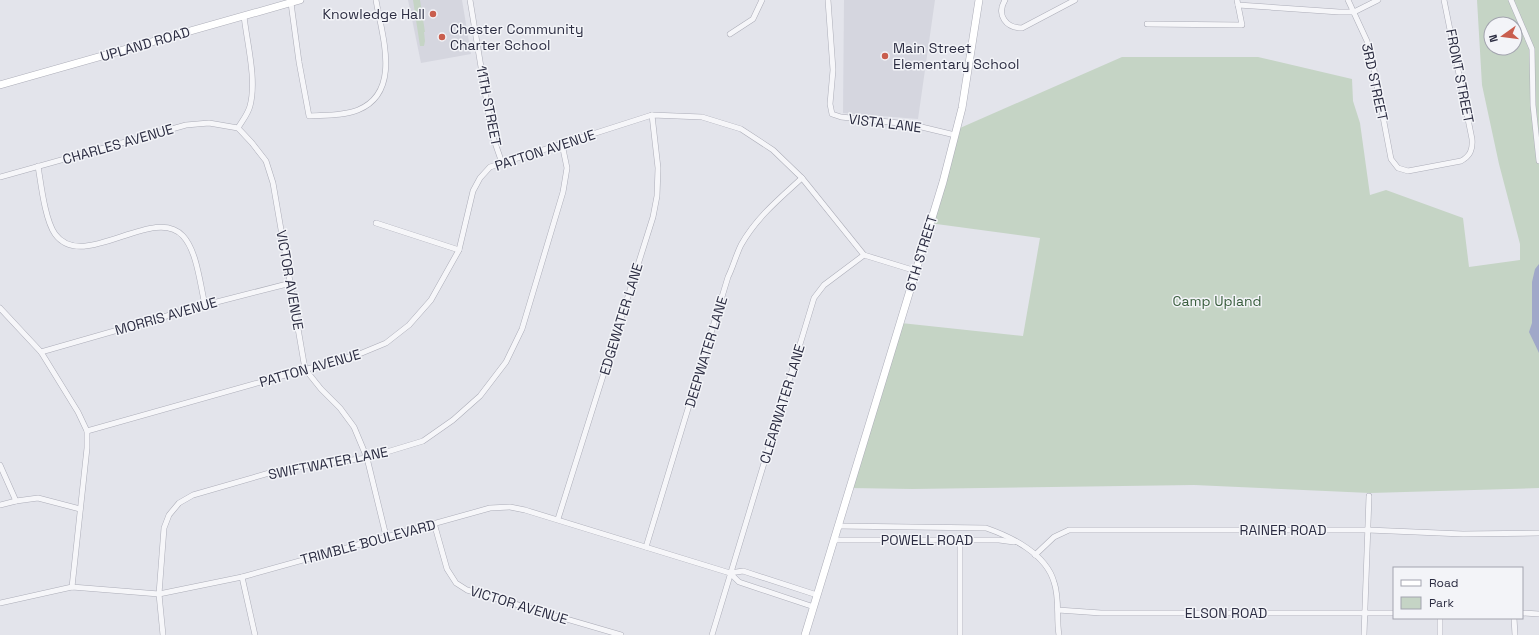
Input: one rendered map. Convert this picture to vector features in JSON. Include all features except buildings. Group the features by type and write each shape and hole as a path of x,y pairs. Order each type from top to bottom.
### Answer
{"street":[{"name":"UPLAND ROAD","path":"0,85 300,0"},
{"path":"291,3 299,62 309,116 345,113 357,110 370,103 379,92 386,76 387,64 376,0"},
{"name":"11TH STREET","path":"470,0 492,134 502,164"},
{"path":"730,34 753,19 762,0"},
{"name":"VISTA LANE","path":"828,0 832,70 830,104 832,114 840,117 909,124 955,135"},
{"name":"6TH STREET","path":"805,635 916,271 955,135 962,108 979,0"},
{"path":"1005,0 1001,6 1001,12 1005,22 1014,28 1022,28 1075,0"},
{"name":"3RD STREET","path":"1348,0 1367,41 1372,60 1389,154 1396,166"},
{"path":"1147,24 1242,25 1237,2 1265,7 1354,12 1378,0"},
{"name":"FRONT STREET","path":"1396,166 1408,171 1461,160 1471,152 1472,140 1444,0"},
{"path":"1511,0 1532,49 1533,104 1539,161"},
{"path":"238,128 250,108 252,96 252,76 244,16"},
{"name":"PATTON AVENUE","path":"87,431 357,355 386,343 409,325 431,300 459,250 473,191 480,178 490,167 652,115 702,117 741,130 773,150 802,178 864,255"},
{"name":"EDGEWATER LANE","path":"558,519 653,217 657,196 658,168 652,115"},
{"name":"CHARLES AVENUE","path":"0,176 186,125 209,123 238,128"},
{"name":"VICTOR AVENUE","path":"238,128 266,161 273,182 305,370"},
{"name":"SWIFTWATER LANE","path":"163,635 159,594 164,528 169,515 179,503 193,495 283,469 367,458 423,441 453,420 480,396 506,362 522,329 563,192 567,168 562,144"},
{"path":"38,166 48,218 55,234 67,244 89,246 152,228 168,227 182,235 192,249 205,304"},
{"name":"DEEPWATER LANE","path":"646,547 728,277 741,246 753,226 768,209 802,178"},
{"path":"376,224 459,250"},
{"path":"864,255 916,271"},
{"name":"CLEARWATER LANE","path":"712,635 814,298 824,285 864,255"},
{"name":"MORRIS AVENUE","path":"41,352 205,304 291,282"},
{"path":"0,308 41,352 78,412 87,431 87,448 72,587"},
{"path":"305,370 340,408 354,427 367,458 386,536"},
{"path":"0,465 16,501"},
{"path":"1364,635 1369,496"},
{"path":"0,505 38,498 80,509"},
{"name":"TRIMBLE BOULEVARD","path":"0,603 72,587 159,594 242,577 490,508 510,507 558,519 730,573 740,582 814,607"},
{"name":"VICTOR AVENUE","path":"434,523 447,569 456,583 467,590 621,635"},
{"name":"POWELL ROAD","path":"838,526 986,528 1002,533 1028,548 1046,567 1054,582 1058,610 1059,635"},
{"name":"RAINER ROAD","path":"1035,555 1054,537 1069,530 1368,530 1463,534 1539,533"},
{"name":"POWELL ROAD","path":"834,540 999,540 1019,543"},
{"path":"960,540 960,635"},
{"name":"TRIMBLE BOULEVARD","path":"730,573 743,571 817,595"},
{"path":"242,577 255,635"},
{"name":"ELSON ROAD","path":"1058,610 1101,613 1393,613"},
{"path":"1523,613 1539,614"},
{"path":"1440,619 1440,635"},
{"path":"1514,619 1515,635"}],"shaded area":[{"name":"Chester Community Charter School","path":"408,0 462,0 471,54 421,63"},
{"name":"Main Street Elementary School","path":"844,0 935,0 918,119 843,113"}],"green space":[{"path":"413,0 420,0 425,32 424,46 420,46"},
{"name":"Camp Upland","path":"1477,0 1539,0 1539,488 1370,493 1194,485 912,489 850,488 901,323 1023,336 1040,238 929,223 960,128 1122,57 1258,57 1352,79 1353,101 1360,123 1370,195 1386,190 1463,218 1469,267 1520,260 1520,244 1499,164 1482,85"}],"water":[{"path":"1539,264 1539,353 1529,332 1532,323 1532,282 1535,269"}],"place":[{"name":"Knowledge Hall","path":"433,14"},
{"name":"Chester Community Charter School","path":"442,37"},
{"name":"Main Street Elementary School","path":"885,56"}]}
